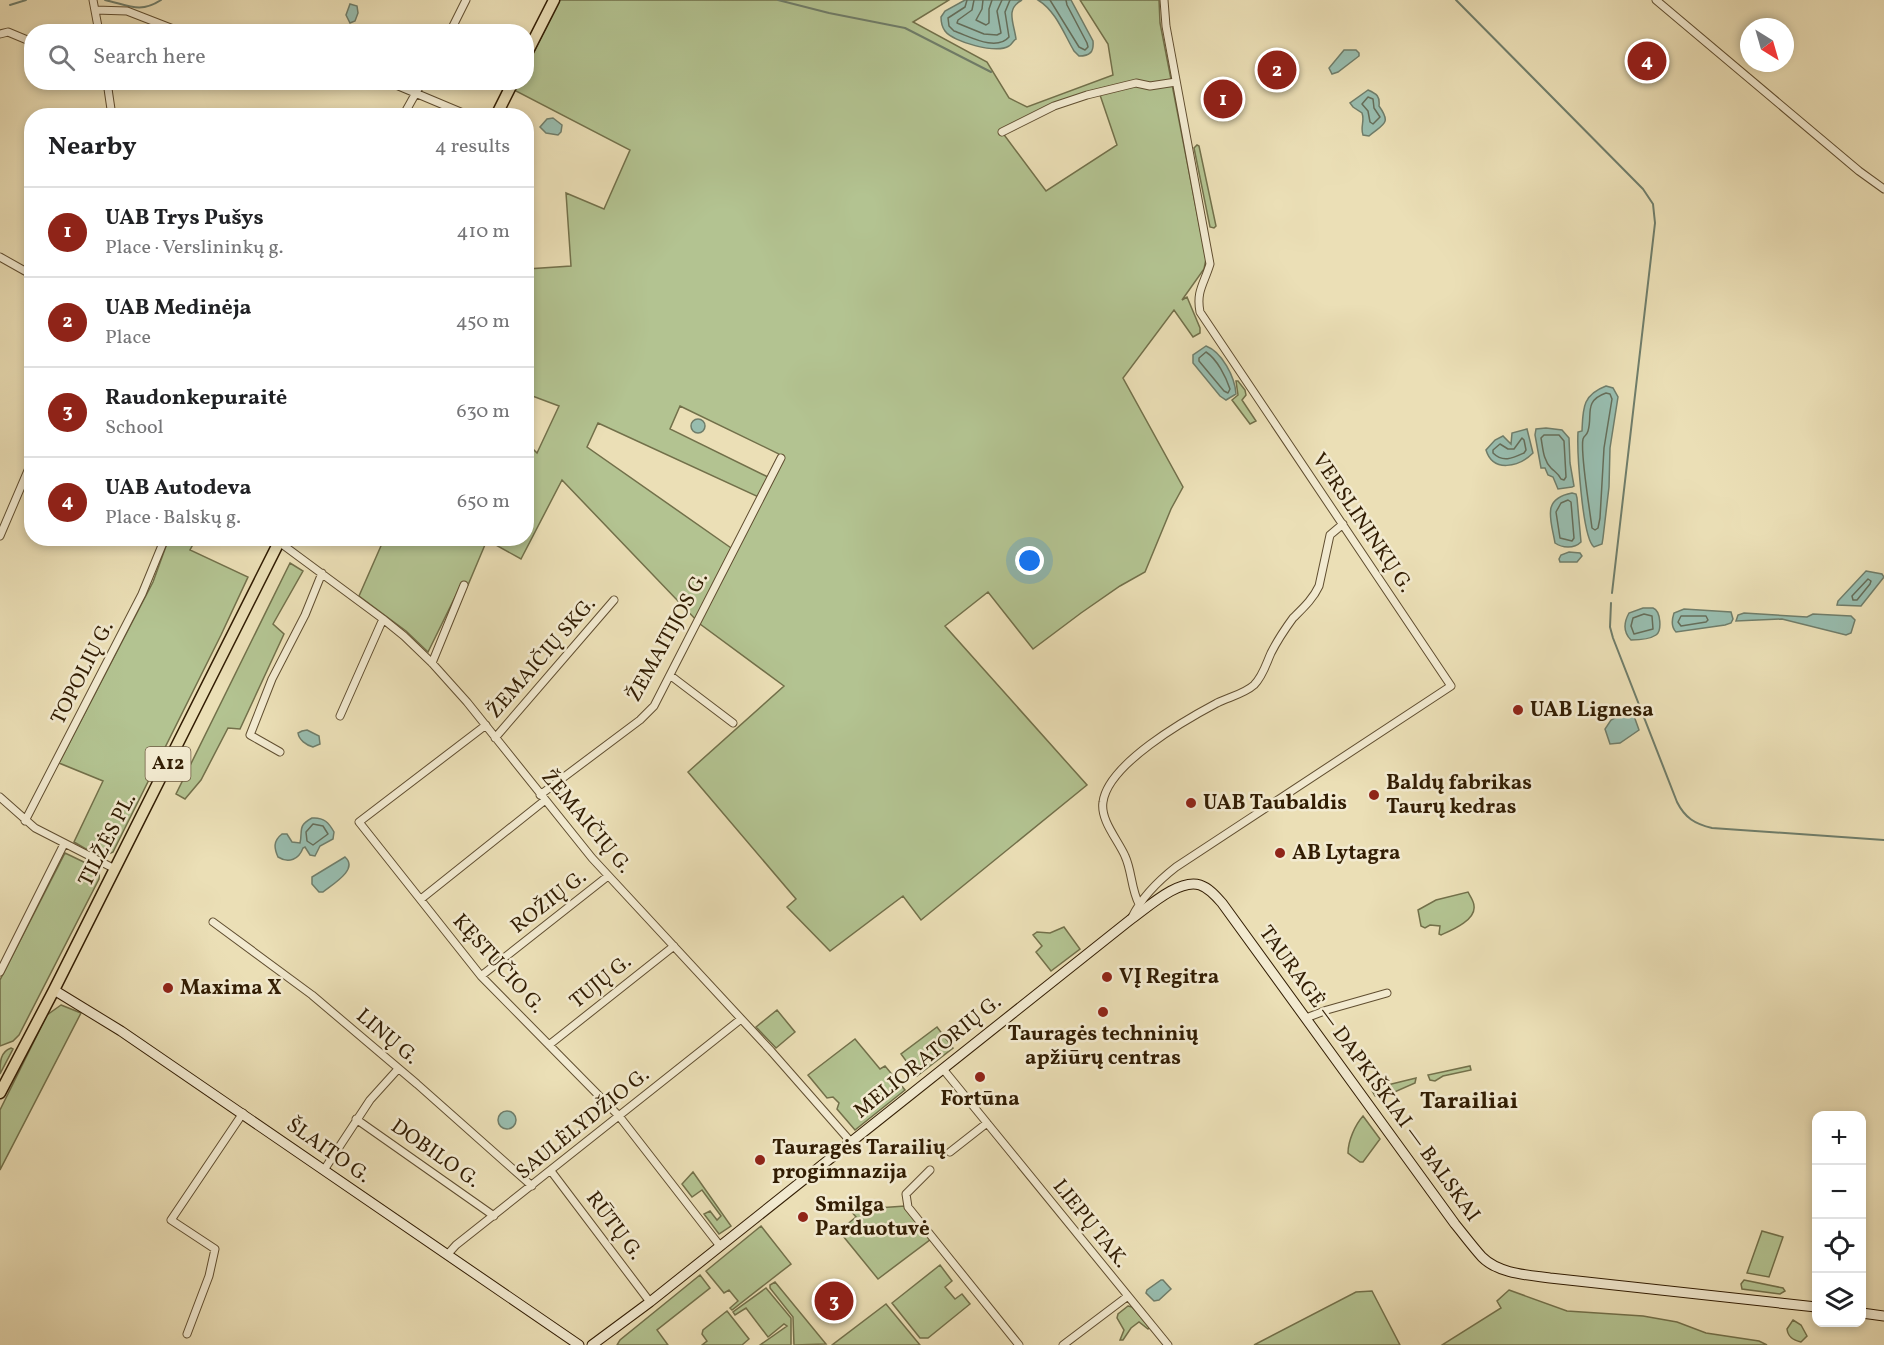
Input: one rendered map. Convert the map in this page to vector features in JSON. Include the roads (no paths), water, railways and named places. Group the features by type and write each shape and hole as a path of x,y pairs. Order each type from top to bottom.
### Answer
{"highway":[{"path":"534,39 554,0"},
{"path":"500,108 509,90"},
{"name":"TILŽĖS PL.","path":"0,1093 116,869 277,546"}],"main road":[{"name":"MELIORATORIŲ G.","path":"592,1345 650,1302 1130,920 1181,886 1199,885 1209,890"},
{"name":"TAURAGĖ — DAPKIŠKIAI — BALSKAI","path":"1209,890 1222,903 1455,1224 1483,1258 1490,1263 1510,1272 1550,1278 1812,1306"},
{"name":"ŠLAITO G.","path":"54,990 121,1031 243,1113 579,1345"},
{"path":"1866,1314 1884,1316"}],"street":[{"path":"93,0 98,24"},
{"path":"454,24 466,0"},
{"name":"VERSLININKŲ G.","path":"1130,920 1138,904 1160,880 1203,847 1451,687 1343,524 1259,404 1200,312 1199,289 1210,264 1166,26 1164,0"},
{"path":"1656,0 1859,171 1884,189"},
{"path":"95,10 127,11 160,24"},
{"path":"0,34 8,32 24,39"},
{"path":"1002,132 1054,106 1087,95 1136,83 1150,86 1176,82"},
{"path":"108,90 111,108"},
{"path":"409,90 451,108"},
{"path":"408,108 418,90"},
{"path":"0,256 24,270"},
{"name":"ŽEMAITIJOS G.","path":"421,899 646,714 659,697 781,458"},
{"path":"0,536 24,480"},
{"path":"1138,904 1133,893 1126,858 1103,812 1105,791 1120,770 1174,727 1245,691 1254,684 1262,675 1279,639 1315,594 1319,586 1330,535 1343,524"},
{"name":"TOPOLIŲ G.","path":"25,821 142,594 162,546"},
{"name":"ŽEMAIČIŲ G.","path":"288,546 404,636 432,663 486,725 542,798 608,876 851,1142"},
{"path":"280,752 250,735 272,679 305,615 322,573"},
{"path":"432,663 464,585"},
{"name":"ŽEMAIČIŲ SKG.","path":"495,738 614,600"},
{"path":"340,716 383,619"},
{"path":"670,676 733,723"},
{"name":"KĘSTUČIO G.","path":"486,725 359,822 481,976 619,1116 720,1246"},
{"path":"0,797 25,821 64,844 116,869"},
{"path":"0,972 64,844"},
{"name":"ROŽIŲ G.","path":"481,976 608,876"},
{"name":"LINŲ G.","path":"213,922 312,995 532,1186"},
{"name":"TUJŲ G.","path":"549,1045 674,946"},
{"path":"1306,1018 1387,993"},
{"name":"SAULĖLYDŽIO G.","path":"447,1255 456,1245 741,1019"},
{"path":"324,1170 370,1100 398,1069"},
{"name":"LIEPŲ TAK.","path":"943,1069 1168,1345"},
{"path":"186,1334 209,1276 215,1249 171,1220 243,1113"},
{"name":"DOBILO G.","path":"357,1119 494,1216"},
{"path":"950,1152 987,1123"},
{"path":"930,1170 906,1194 908,1207 1019,1345"},
{"name":"RŪTŲ G.","path":"551,1171 650,1302"},
{"path":"1063,1345 1128,1296"}],"water":[{"path":"965,0 1022,0 1012,12 1016,39 1009,46 995,49 965,43 950,35 943,28 941,17 945,11"},
{"path":"1038,0 1071,0 1093,41 1090,53 1079,56 1074,51 1055,16"},
{"path":"350,4 357,6 358,13 355,21 350,23 346,15"},
{"path":"1344,50 1356,50 1359,56 1332,74 1329,68"},
{"path":"1368,90 1376,94 1385,117 1382,126 1369,136 1363,135 1362,113 1350,103"},
{"path":"553,118 562,125 558,135 546,133 540,127 547,119"},
{"path":"1206,346 1222,359 1233,380 1236,394 1226,400 1220,396 1193,363 1193,355"},
{"path":"1606,386 1613,388 1618,397 1610,448 1609,487 1603,538 1602,544 1594,547 1586,528 1583,511 1578,432 1582,431 1584,409 1588,398"},
{"path":"695,419 701,419 705,426 701,433 695,433 691,429 691,423"},
{"path":"1527,429 1533,453 1527,458 1514,464 1500,465 1489,457 1486,450 1495,440 1503,436 1511,444 1512,433"},
{"path":"1536,429 1562,430 1569,438 1574,486 1572,487 1558,489 1553,477 1548,475 1545,468 1541,468 1535,435"},
{"path":"1572,493 1576,494 1577,498 1581,542 1572,547 1564,547 1555,543 1550,511 1556,500"},
{"path":"1569,552 1580,553 1582,556 1577,562 1560,562 1561,555"},
{"path":"1866,571 1882,574 1884,577 1861,606 1837,605 1838,601"},
{"path":"1643,608 1653,608 1658,613 1660,621 1658,633 1651,637 1631,640 1626,630 1627,616"},
{"path":"1684,609 1731,612 1733,619 1731,623 1725,625 1676,632 1672,623 1674,613"},
{"path":"1744,613 1807,617 1813,614 1851,616 1855,620 1851,633 1846,635 1782,619 1736,621 1738,615"},
{"path":"1626,712 1634,716 1639,730 1620,743 1610,744 1605,729 1611,720"},
{"path":"307,730 319,736 320,744 313,747 301,740 298,733"},
{"path":"312,818 320,818 328,823 334,832 333,839 320,846 315,856 310,855 305,847 293,859 286,860 278,857 275,845 277,839 282,834 287,834 292,842 300,843 302,826"},
{"path":"345,857 349,866 347,871 333,885 319,892 312,884 312,877"},
{"path":"503,1111 511,1111 516,1116 514,1127 503,1129 498,1124 498,1116"},
{"path":"1161,1280 1171,1289 1159,1300 1154,1301 1146,1293 1147,1290"}],"waterway":[{"path":"10,5 26,0"},
{"path":"105,0 140,7 147,7 161,0"},
{"path":"778,0 905,28 991,72"},
{"path":"1456,0 1643,189 1653,204 1655,223 1612,593"},
{"path":"1611,603 1610,627 1613,638 1677,802 1687,816 1700,825 1712,828 1884,840"}],"place":[{"name":"UAB Autodeva","path":"1647,61"},
{"name":"UAB Medinėja","path":"1277,70"},
{"name":"UAB Trys Pušys","path":"1223,99"},
{"name":"UAB Lignesa","path":"1518,710"},
{"name":"Baldų fabrikas Taurų kedras","path":"1374,795"},
{"name":"UAB Taubaldis","path":"1191,803"},
{"name":"AB Lytagra","path":"1280,853"},
{"name":"VĮ Regitra","path":"1107,977"},
{"name":"Maxima X","path":"168,988"},
{"name":"Tauragės techninių apžiūrų centras","path":"1103,1012"},
{"name":"Fortūna","path":"980,1077"},
{"name":"Tauragės Tarailių progimnazija","path":"760,1160"},
{"name":"Smilga Parduotuvė","path":"803,1217"},
{"name":"Raudonkepuraitė","path":"834,1301"}],"district":[{"name":"Tarailiai","path":"1469,1102"}]}
